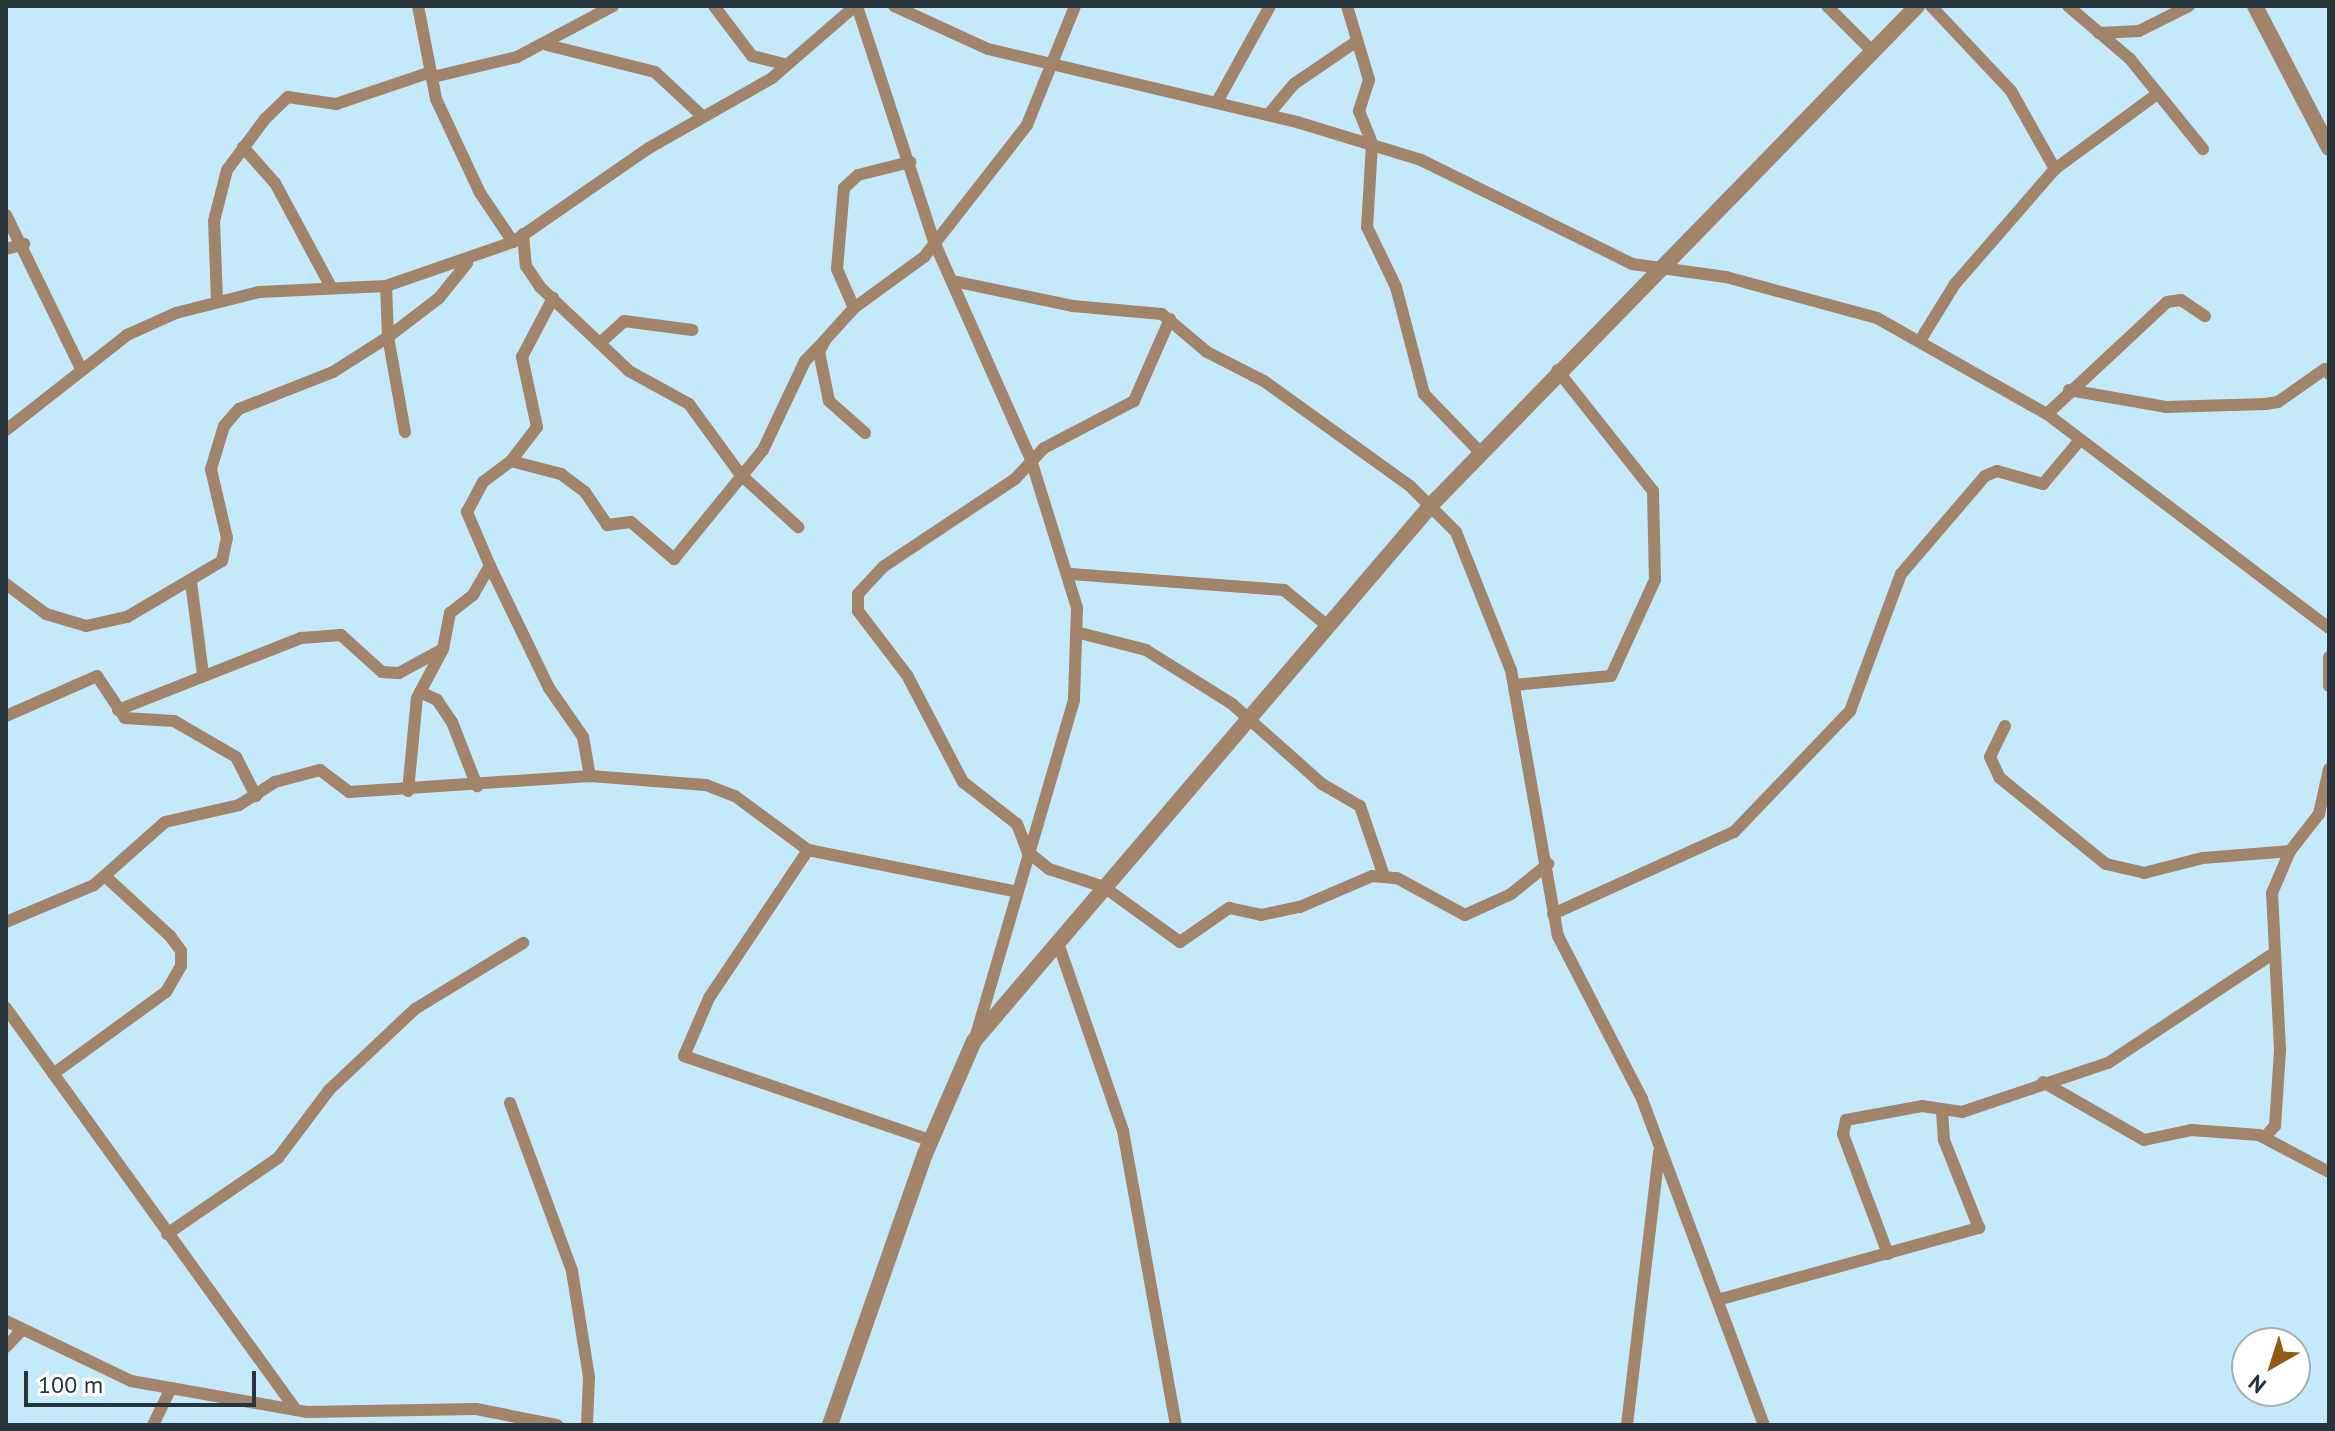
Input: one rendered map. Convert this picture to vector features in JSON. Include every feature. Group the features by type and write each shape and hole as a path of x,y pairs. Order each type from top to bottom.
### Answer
{"street":[{"path":"418,6 432,75 480,193 518,238 526,266 553,298 629,371 689,404 740,474 798,527"},
{"path":"217,301 214,221 227,170 243,147 288,97 336,104 547,45 613,6"},
{"path":"714,6 752,56 787,65"},
{"path":"6,430 127,335 217,301 330,285 386,286 470,261 518,238 702,116 787,65 856,6 935,244 1031,460 1071,574 1080,633 1074,700 1014,891 974,1041 930,1140 830,1425"},
{"path":"894,6 988,49 1217,102 1372,144 1501,193 1608,255 1820,301 1921,339 2047,414 2329,628"},
{"path":"511,461 570,479 607,525 631,522 669,559 679,557 740,474 763,450 805,361 854,308 935,244 1027,125 1075,6"},
{"path":"1217,102 1270,6"},
{"path":"1347,6 1354,43 1368,72 1359,111 1372,144 1367,227 1396,287 1417,379 1437,411 1481,453"},
{"path":"1827,6 1871,50"},
{"path":"974,1041 1433,503 1657,266 1917,6"},
{"path":"1931,6 2011,91 2055,169"},
{"path":"2068,6 2099,33 2157,94 2203,149"},
{"path":"2099,33 2139,31 2189,6"},
{"path":"2255,6 2329,148"},
{"path":"1268,115 1294,84 1354,43"},
{"path":"547,45 655,72 702,116"},
{"path":"1921,339 1955,284 2055,169 2157,94"},
{"path":"243,147 275,183 330,285"},
{"path":"854,308 837,269 844,188 858,175 910,162"},
{"path":"6,215 24,244 81,369"},
{"path":"6,249 24,244"},
{"path":"6,584 46,614 86,626 127,617 191,582 226,554 211,469 224,426 239,409 333,372 388,337 439,298 470,261"},
{"path":"953,281 1170,319 1207,352 1264,381 1433,503 1471,558 1483,612 1514,685 1548,864 1553,914 1659,1150 1721,1299 1764,1425"},
{"path":"386,286 388,337 405,432"},
{"path":"553,298 522,357 537,427 511,461 483,482 467,512 549,688 583,737 590,776"},
{"path":"2047,414 2069,390 2167,302 2181,300 2205,316"},
{"path":"1170,319 1141,394 1031,460 884,566 857,603 922,701 963,782 1023,829 1028,852 1063,877 1104,887 1180,942 1229,908 1266,915 1384,876 1465,915 1511,894 1548,864"},
{"path":"601,342 624,321 692,330"},
{"path":"825,340 819,352 829,401 865,433"},
{"path":"2069,390 2166,407 2265,404 2278,402 2325,369 2329,374"},
{"path":"1514,685 1611,676 1655,580 1653,491 1557,370"},
{"path":"1553,914 1734,832 1850,711 1901,574 1985,476 1997,471 2043,484 2080,440"},
{"path":"408,791 420,692 443,649 450,613 473,595 490,566"},
{"path":"1071,574 1284,590 1329,627"},
{"path":"191,582 203,674"},
{"path":"1080,633 1146,650 1249,719 1315,778 1360,806 1377,838 1384,876"},
{"path":"118,710 203,674 316,635 341,635 382,672 399,673 443,649"},
{"path":"2329,657 2329,686"},
{"path":"6,716 92,676 118,710 133,720 174,721 236,757 256,796"},
{"path":"420,692 437,700 452,722 477,786"},
{"path":"2005,726 1990,757 2000,778 2106,864 2144,873 2203,858 2290,851"},
{"path":"2265,1137 2275,1126 2280,1050 2271,955 2272,893 2290,851 2319,814 2329,769"},
{"path":"6,922 105,876 165,822 256,796 275,782 320,770 349,792 408,791 590,776 727,792 808,850 1014,891"},
{"path":"808,850 709,998 684,1056 930,1140"},
{"path":"53,1074 166,992 181,966 181,951 170,936 105,876"},
{"path":"167,1234 278,1158 322,1097 415,1009 523,943"},
{"path":"1058,943 1123,1131 1176,1425"},
{"path":"1888,1254 1842,1127 1853,1117 1898,1109 1962,1112 2043,1082 2108,1063 2271,955"},
{"path":"6,1008 167,1234 301,1410 318,1425"},
{"path":"2043,1082 2144,1140 2197,1130 2265,1137 2329,1172"},
{"path":"510,1103 572,1271 589,1377 587,1425"},
{"path":"1721,1299 1979,1228 1944,1140 1942,1112"},
{"path":"1627,1425 1659,1150"},
{"path":"6,1321 131,1381 301,1410 476,1409 557,1425"},
{"path":"6,1347 22,1330"},
{"path":"153,1425 171,1388"},
{"path":"394,1425 397,1410"}]}
